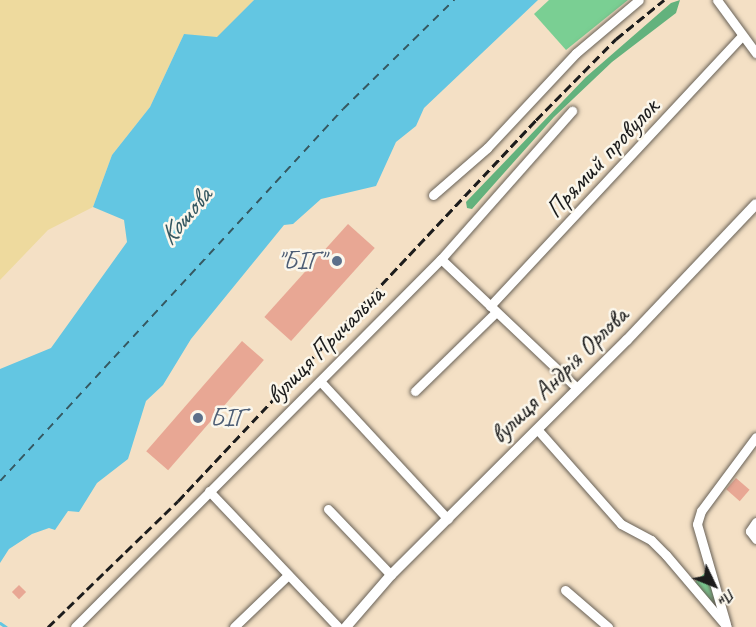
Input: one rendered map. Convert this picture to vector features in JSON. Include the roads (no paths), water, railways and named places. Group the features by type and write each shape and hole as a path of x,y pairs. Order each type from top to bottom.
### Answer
{"street":[{"path":"434,195 488,148 576,53 639,0"},
{"path":"717,0 748,39 756,53"},
{"name":"Прямий провулок","path":"415,392 748,39"},
{"name":"вулиця Причальна","path":"75,627 441,259 572,111"},
{"name":"вулиця Андрія Орлова","path":"346,627 391,575 756,204"},
{"path":"441,259 577,388"},
{"path":"320,381 448,519"},
{"path":"537,429 615,517 656,544 726,625"},
{"path":"726,625 697,524 701,511 756,437"},
{"path":"209,491 338,627"},
{"path":"328,509 391,575"},
{"path":"756,522 750,531 756,539"},
{"path":"234,627 288,575"},
{"path":"565,590 609,627"}],"water":[{"name":"Кошова","path":"254,0 538,0 424,108 416,126 396,142 376,186 321,199 293,224 284,225 191,339 163,385 146,401 128,459 97,483 79,512 68,511 55,530 49,528 32,534 9,549 0,563 0,369 51,348 127,242 124,220 93,207 112,155 150,107 184,34 217,37"}],"waterway":[{"path":"0,623 6,627"}],"railway":[{"path":"48,627 178,501 536,120 616,39 664,0"}],"place":[{"name":"\"БІГ\"","path":"337,261"},
{"name":"БІГ","path":"198,418"}]}
